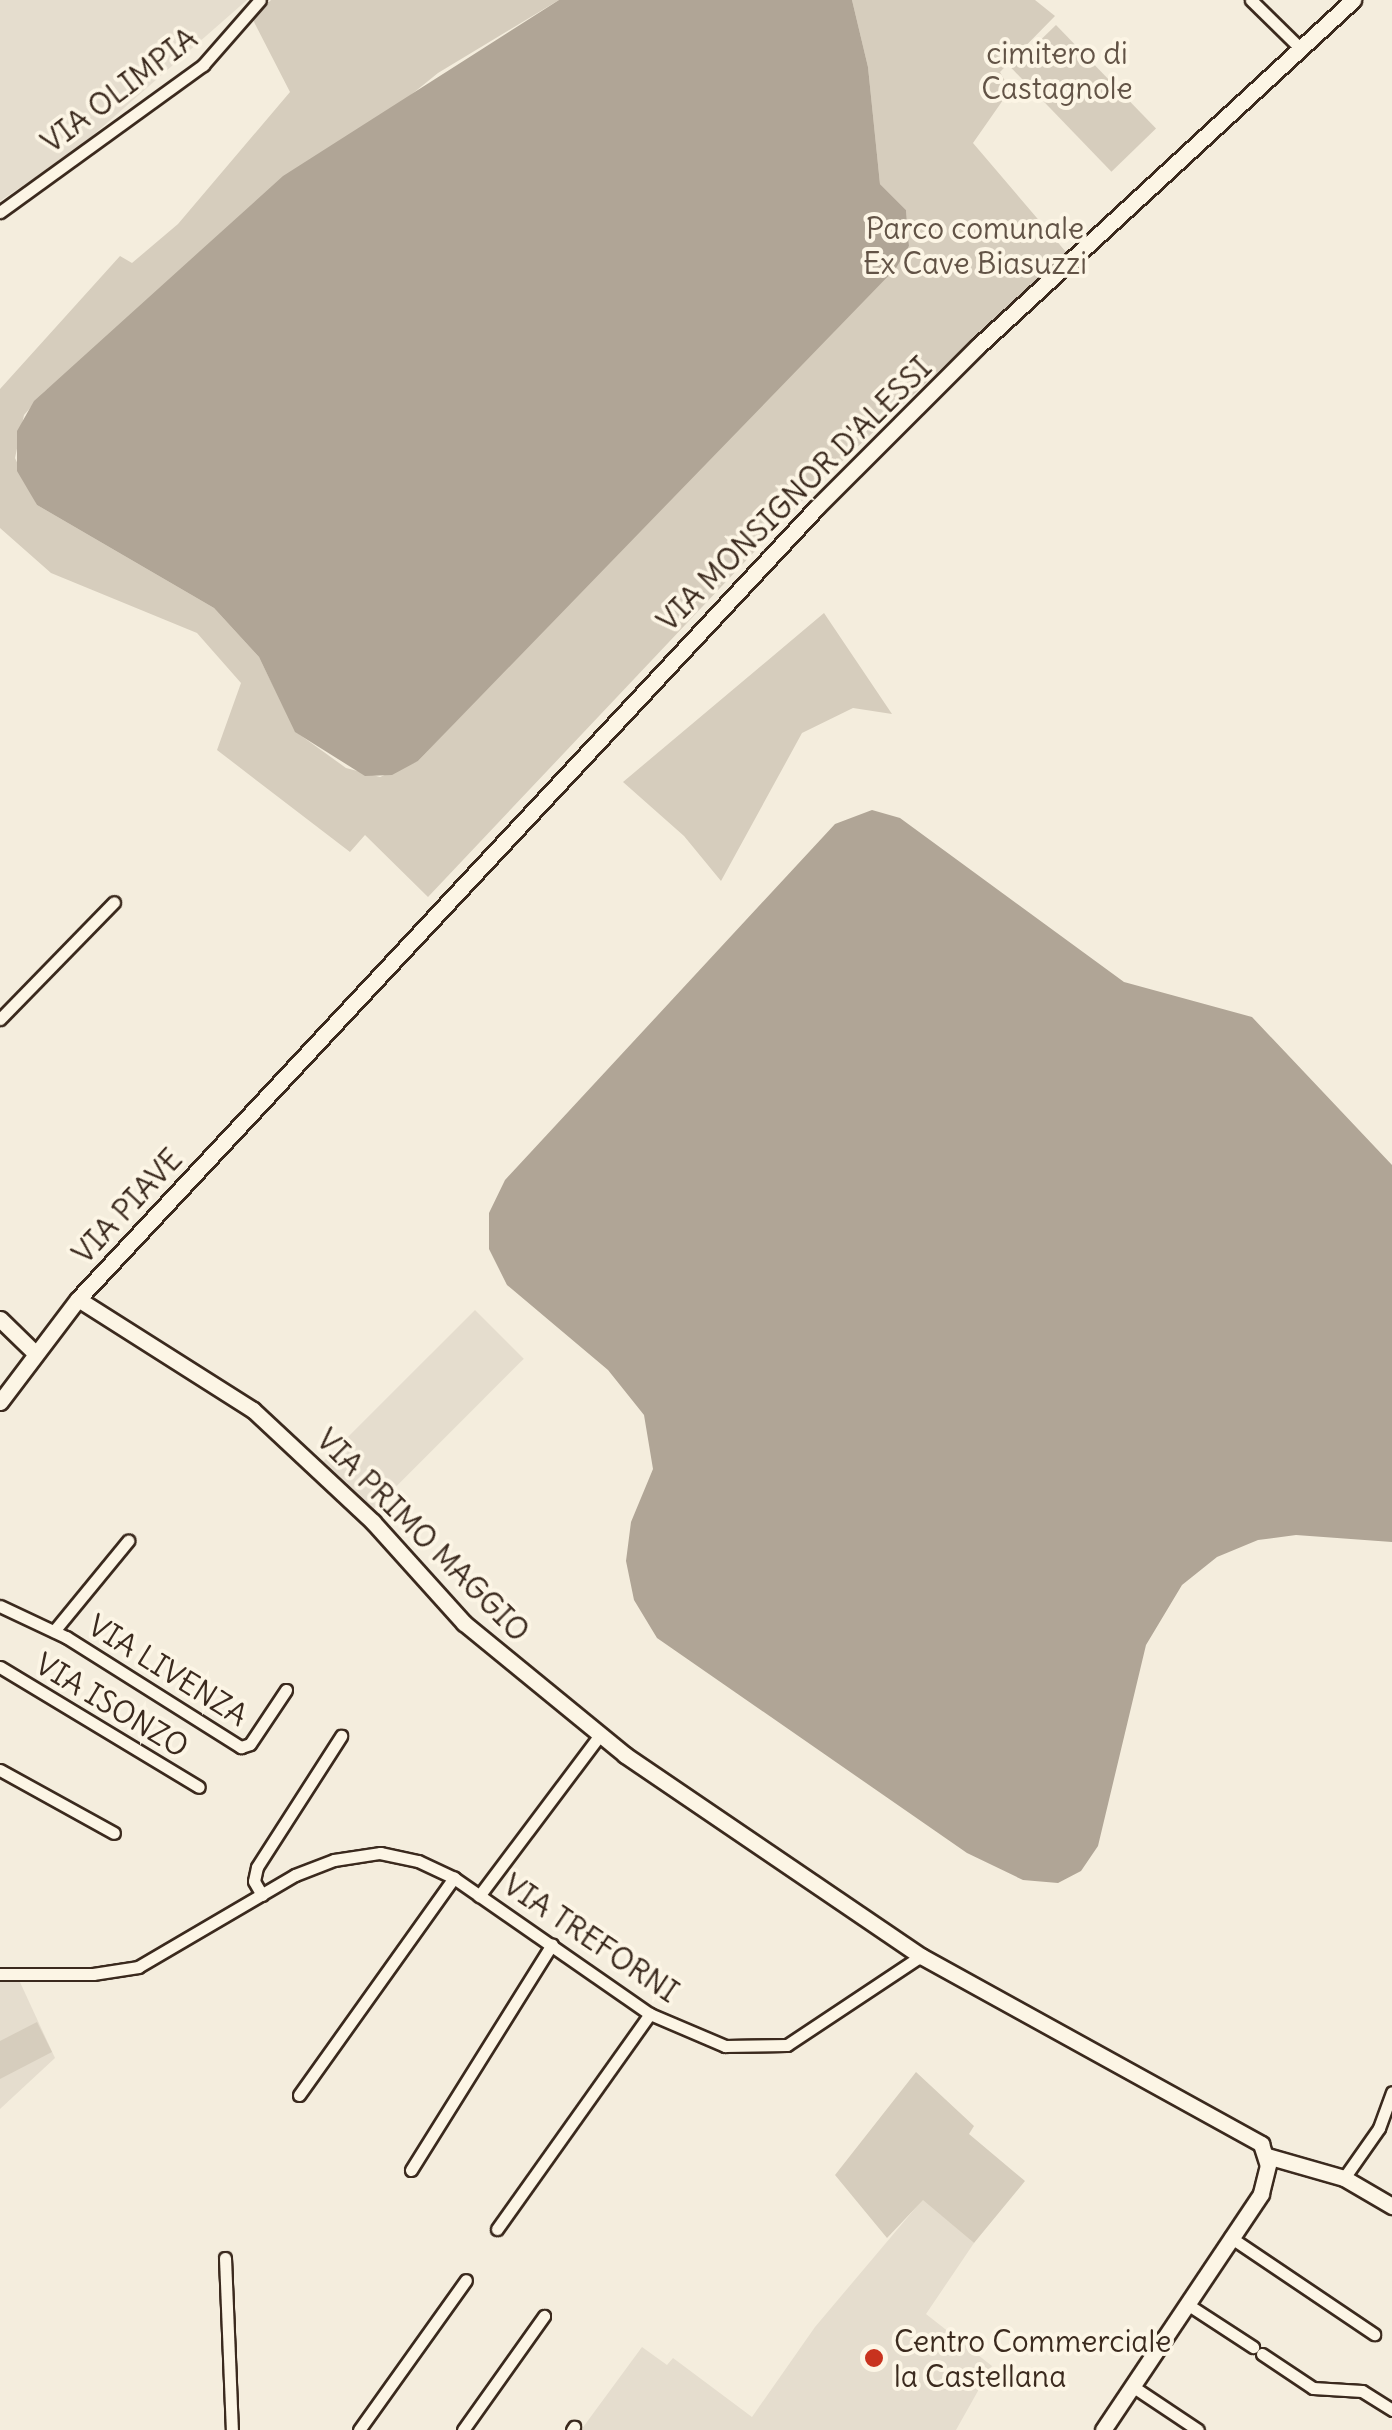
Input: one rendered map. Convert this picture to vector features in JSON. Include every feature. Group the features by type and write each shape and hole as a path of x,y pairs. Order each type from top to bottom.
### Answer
{"main road":[{"name":"VIA MONSIGNOR D'ALESSI","path":"306,1058 817,507 977,347 1353,0"},
{"name":"VIA PIAVE","path":"0,1402 33,1351 78,1298 306,1058"},
{"name":"VIA PRIMO MAGGIO","path":"78,1298 277,1430 464,1623 600,1735 920,1956"},
{"path":"0,1320 33,1351"},
{"path":"920,1956 1231,2124 1266,2156 1344,2178 1392,2206"},
{"path":"1103,2430 1261,2194 1266,2156"}],"street":[{"name":"VIA OLIMPIA","path":"0,212 203,64 260,0"},
{"path":"1251,0 1300,49"},
{"path":"0,1020 114,902"},
{"path":"54,1631 128,1540"},
{"name":"VIA LIVENZA","path":"0,1606 54,1631 241,1746 250,1744 286,1690"},
{"name":"VIA ISONZO","path":"0,1667 199,1786"},
{"path":"478,1896 600,1735"},
{"path":"262,1894 254,1881 257,1867 341,1736"},
{"path":"0,1770 114,1833"},
{"name":"VIA TREFORNI","path":"0,1974 93,1974 138,1967 313,1867 357,1855 403,1856 454,1878 650,2014 725,2046 774,2049 800,2038 920,1956"},
{"path":"300,2096 454,1878"},
{"path":"410,2170 552,1944"},
{"path":"496,2229 650,2014"},
{"path":"1344,2178 1379,2128 1392,2092"},
{"path":"1230,2237 1374,2334"},
{"path":"225,2258 232,2430"},
{"path":"359,2430 466,2280"},
{"path":"1188,2304 1313,2388 1362,2392 1392,2410"},
{"path":"463,2430 544,2316"},
{"path":"1132,2386 1198,2430"}],"shaded area":[{"path":"0,0 247,0 75,151 0,201"},
{"path":"559,0 852,0 868,67 880,184 906,210 909,246 896,268 418,761 392,775 365,776 295,732 259,657 214,608 37,505 17,471 17,431 34,401 283,176"},
{"path":"872,810 900,818 1124,982 1252,1017 1392,1165 1392,1542 1296,1535 1258,1540 1217,1557 1182,1585 1146,1645 1098,1846 1081,1871 1058,1883 1023,1880 967,1853 657,1638 634,1600 626,1561 631,1522 653,1469 644,1415 608,1370 507,1285 489,1249 489,1213 505,1180 835,824"},
{"path":"475,1310 524,1359 369,1514 320,1465"},
{"path":"19,1980 55,2058 0,2109 0,1981"},
{"path":"923,2199 974,2243 926,2314 992,2366 956,2430 581,2430 642,2347 667,2365 673,2358 752,2417 815,2327"}],"green space":[{"name":"Parco comunale Ex Cave Biasuzzi","path":"271,0 559,0 438,73 44,392 24,415 15,458 37,505 214,608 259,657 296,732 346,768 380,777 418,761 909,246 906,210 880,184 868,67 852,0 1035,0 1055,16 1000,72 1010,90 973,143 1066,252 822,480 428,897 365,835 350,852 217,750 241,683 197,633 51,573 0,528 0,389 120,256 132,263 178,224 290,92 252,18"},
{"name":"cimitero di Castagnole","path":"1056,25 1156,129 1111,172 1011,68"},
{"path":"824,613 892,714 853,708 802,733 721,881 684,836 623,782"},
{"path":"37,2022 52,2052 0,2079 0,2041"},
{"path":"916,2072 974,2126 969,2134 1025,2181 974,2243 923,2200 887,2238 835,2175"}],"place":[{"name":"Centro Commerciale la Castellana","path":"874,2358"}]}
